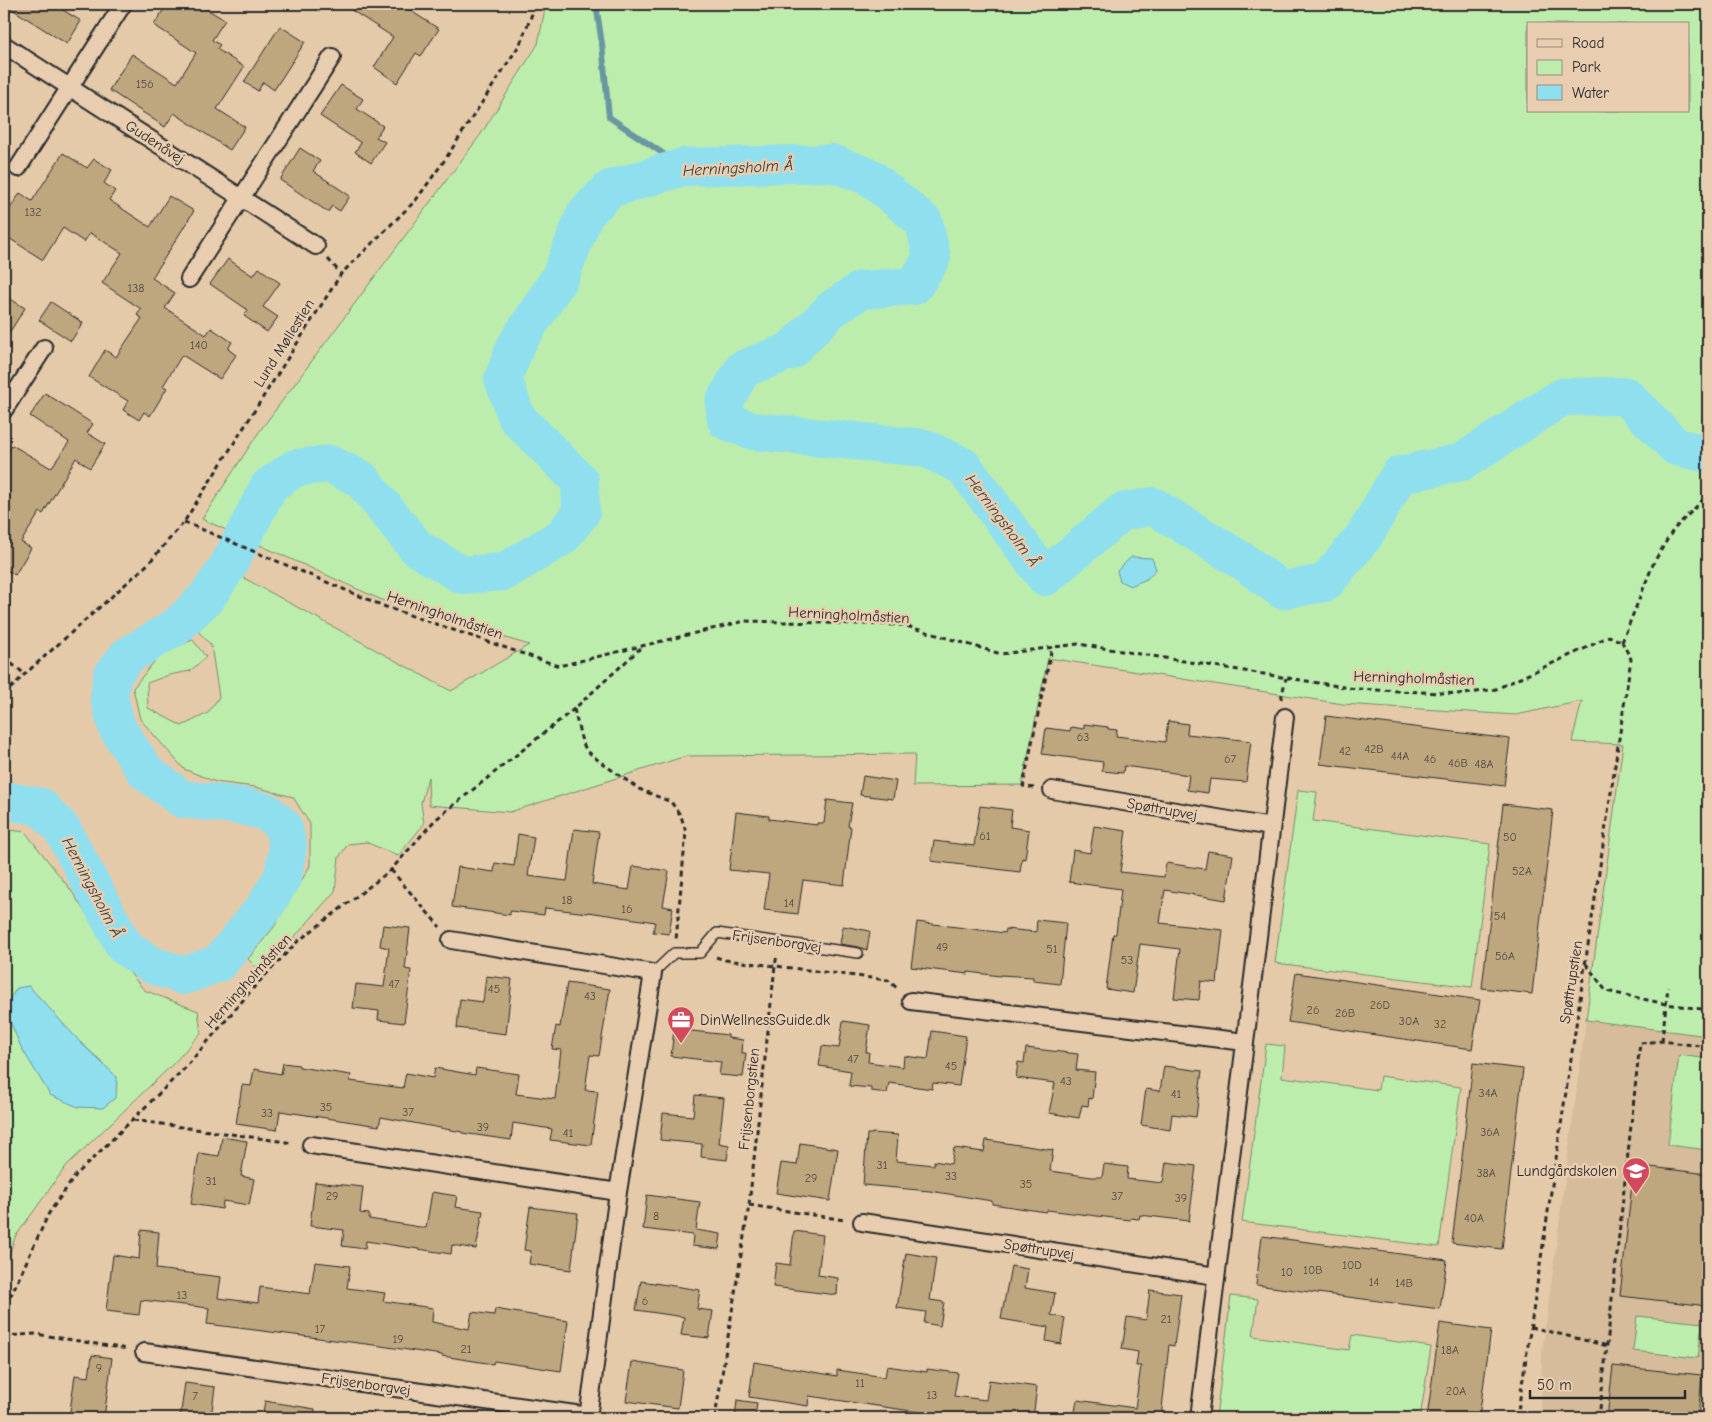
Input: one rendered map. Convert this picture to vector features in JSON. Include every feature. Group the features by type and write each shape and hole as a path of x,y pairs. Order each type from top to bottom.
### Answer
{"street":[{"path":"18,168 123,4"},
{"name":"Gudenåvej","path":"4,45 316,246"},
{"path":"189,279 332,57"},
{"path":"4,410 44,348"},
{"path":"1199,1418 1285,717"},
{"name":"Spøttrupvej","path":"1052,790 1271,827"},
{"path":"451,940 653,973"},
{"name":"Frijsenborgvej","path":"144,1352 589,1417 618,1192 653,973"},
{"path":"911,1001 1245,1042"},
{"path":"311,1145 618,1192"},
{"name":"Spøttrupvej","path":"862,1222 1216,1276"}],"lane":[{"name":"Frijsenborgvej","path":"700,953 716,933 858,953"},
{"path":"653,973 674,953 700,953"}],"path":[{"name":"Lund Møllestien","path":"4,695 148,564 184,522 342,274 416,200 444,161 520,44 536,4"},
{"path":"1622,642 1654,562 1672,530 1708,496"},
{"name":"Herningholmåstien","path":"184,522 386,607 559,666 745,621 902,625 1001,654 1078,644 1356,690 1464,694 1496,689 1609,636 1622,642"},
{"name":"Spøttrupstien","path":"1517,1418 1631,659 1622,642"},
{"name":"Herningholmåstien","path":"4,1304 12,1293 49,1213 76,1174 186,1068 255,986 297,942 391,870 435,820 574,709 644,646"},
{"path":"1052,647 1023,786 1052,790"},
{"path":"4,658 25,674"},
{"path":"574,709 586,750 599,762 639,789 671,802 681,816 686,832 674,953"},
{"path":"391,870 451,940"},
{"name":"Frijsenborgstien","path":"715,1418 749,1205 779,942"},
{"path":"700,953 726,960 888,980 911,1001"},
{"path":"1585,964 1606,991 1666,1004 1708,1010"},
{"path":"1662,1041 1668,988"},
{"path":"1599,1418 1640,1042 1662,1041 1708,1048"},
{"path":"132,1120 311,1145"},
{"path":"749,1205 862,1222"},
{"path":"1531,1327 1608,1346"},
{"path":"4,1336 36,1334 144,1352"}],"shaded area":[{"name":"Lundgårdskolen","path":"1586,1020 1708,1036 1708,1418 1541,1418 1542,1353"}],"green space":[{"path":"546,4 1708,4 1708,1036 1586,1020 1623,744 1572,742 1582,701 1516,715 1343,704 1048,658 1022,785 913,786 915,754 686,756 510,812 429,805 428,777 421,803 424,824 398,856 366,842 348,844 339,857 335,891 300,931 259,970 248,959 274,927 310,866 310,824 293,797 255,787 216,782 184,769 140,719 133,688 162,652 193,640 206,657 190,671 169,675 147,683 148,708 182,726 208,713 219,697 211,645 198,631 242,577 451,691 529,645 384,601 202,519 259,432 481,134 538,44"},
{"path":"1298,790 1317,792 1313,821 1490,844 1472,987 1275,963"},
{"path":"4,829 25,832 70,889 106,944 144,990 198,1011 201,1033 174,1063 67,1165 15,1237 4,1272","holes":["80,1042 103,1063 21,1047"]},
{"path":"1266,1044 1285,1046 1282,1077 1378,1090 1380,1076 1461,1087 1439,1247 1242,1222"},
{"path":"1679,1055 1708,1059 1708,1150 1668,1145"},
{"path":"1231,1296 1258,1299 1253,1336 1349,1350 1352,1335 1431,1347 1420,1418 1216,1418"},
{"path":"1637,1316 1702,1323 1698,1358 1633,1351"}],"water":[{"path":"1131,557 1152,558 1156,569 1147,579 1130,586 1120,581 1117,571"},
{"path":"29,986 80,1042 117,1077 116,1097 103,1108 78,1107 50,1095 21,1047 4,1007 17,988"}],"building":[{"path":"4,4 53,4 81,21 67,44"},
{"path":"167,4 198,4 225,20 212,40 220,45 217,49 244,67 217,109 245,127 230,150 174,113 165,127 109,90 132,54 177,83 196,53 154,25"},
{"path":"342,4 400,4 439,29 421,56 416,53 397,83 374,67 393,37"},
{"path":"280,26 305,42 274,90 263,82 258,91 244,82"},
{"path":"341,85 363,99 357,109 383,126 376,137 385,142 371,163 355,152 361,143 320,116"},
{"path":"300,148 320,161 313,171 350,196 340,211 332,206 328,212 280,180"},
{"path":"63,153 87,168 94,159 112,170 104,183 115,191 109,200 150,227 169,196 194,211 152,278 175,293 165,308 206,335 211,328 232,342 228,349 236,355 220,379 182,355 163,386 167,388 150,416 144,412 139,420 123,410 128,401 89,377 105,350 116,357 142,318 137,315 141,309 102,283 122,253 90,233 84,242 63,228 43,260 4,235 4,218 20,193 32,201"},
{"path":"228,259 253,276 259,268 280,283 263,307 278,317 267,332 244,316 248,310 210,284"},
{"path":"4,295 25,308 4,341"},
{"path":"51,302 83,323 71,341 39,320"},
{"path":"45,393 93,424 87,433 105,444 90,468 76,458 43,514 40,512 21,542 31,548 15,575 4,569 4,460 12,445 51,468 69,442 30,416"},
{"path":"1326,716 1510,739 1504,786 1320,764"},
{"path":"1168,721 1188,724 1187,734 1251,741 1246,782 1210,779 1208,793 1187,790 1189,775 1124,766 1123,773 1102,771 1103,762 1042,754 1046,728 1070,731 1071,727 1084,729 1084,724 1117,730 1116,736 1165,742"},
{"path":"863,776 896,781 893,799 860,795"},
{"path":"827,800 852,803 848,826 851,827 844,885 803,880 798,914 764,910 769,874 729,870 736,812 769,816 769,819 817,825 817,823 824,823"},
{"path":"1503,804 1553,810 1532,994 1482,988"},
{"path":"980,806 1012,810 1010,827 1029,830 1025,859 1022,858 1020,872 931,861 934,841 974,846"},
{"path":"1094,826 1126,831 1120,872 1164,877 1166,863 1205,869 1208,851 1233,855 1226,900 1165,890 1160,923 1223,930 1217,983 1201,981 1199,1000 1174,998 1180,949 1140,944 1133,993 1106,989 1113,934 1116,934 1121,889 1069,882 1073,850 1090,853"},
{"path":"574,829 599,832 592,884 629,890 633,866 669,871 663,906 673,908 669,934 653,932 655,922 588,912 545,908 544,915 510,911 510,915 452,907 458,867 494,872 495,863 514,866 518,834 534,837 528,876 567,881"},
{"path":"1037,920 1066,923 1060,984 1033,981 1033,977 1000,976 968,972 968,974 911,967 917,922 1005,933 1006,929 1036,932"},
{"path":"383,925 410,928 405,969 411,970 404,1023 378,1020 379,1011 353,1008 356,984 384,987 389,948 380,946"},
{"path":"843,926 870,931 867,950 840,944"},
{"path":"1296,973 1480,1000 1472,1049 1288,1022"},
{"path":"486,976 512,979 506,1034 457,1028 460,999 483,1002"},
{"path":"567,983 610,989 599,1056 590,1055 585,1090 598,1091 591,1145 550,1140 552,1129 513,1123 511,1140 462,1133 381,1117 379,1126 280,1111 277,1130 236,1124 242,1085 251,1086 254,1069 281,1074 283,1063 351,1075 350,1081 403,1088 406,1073 433,1078 435,1068 475,1075 476,1068 519,1074 516,1094 555,1099 561,1050 552,1049 556,1026 560,1027"},
{"path":"843,1021 870,1025 866,1052 869,1052 868,1062 903,1067 904,1056 928,1059 932,1031 966,1036 959,1086 933,1083 932,1089 889,1083 887,1093 871,1091 871,1088 849,1086 851,1071 819,1066 822,1046 839,1048"},
{"path":"674,1029 728,1035 728,1038 743,1040 742,1053 746,1053 743,1077 719,1075 721,1062 671,1056"},
{"path":"1026,1048 1078,1054 1076,1070 1095,1072 1092,1099 1089,1098 1088,1106 1082,1105 1079,1118 1049,1113 1055,1083 1016,1078 1018,1062 1024,1063"},
{"path":"1473,1063 1523,1069 1502,1249 1452,1243"},
{"path":"1164,1066 1202,1071 1196,1117 1172,1114 1170,1130 1141,1125 1146,1089 1160,1091"},
{"path":"695,1095 724,1098 719,1143 729,1145 727,1160 701,1157 702,1144 660,1140 663,1113 693,1116"},
{"path":"867,1134 898,1135 896,1161 934,1165 934,1161 951,1164 954,1148 984,1152 986,1140 1053,1150 1050,1171 1092,1177 1102,1177 1104,1164 1128,1167 1127,1179 1163,1183 1166,1162 1196,1166 1189,1221 1140,1215 1139,1219 1131,1218 1130,1220 1047,1210 1046,1212 992,1204 992,1201 930,1191 863,1185"},
{"path":"222,1137 247,1141 241,1176 254,1179 249,1205 223,1201 222,1209 191,1204 199,1153 219,1156"},
{"path":"800,1143 838,1149 830,1201 776,1193 781,1163 797,1165"},
{"path":"1634,1165 1708,1174 1708,1306 1620,1296"},
{"path":"315,1182 363,1187 360,1213 369,1214 369,1219 426,1228 432,1192 457,1196 455,1207 483,1211 476,1249 452,1245 451,1254 366,1241 365,1249 342,1246 344,1230 310,1226"},
{"path":"647,1195 700,1202 696,1230 721,1234 719,1249 692,1246 693,1235 643,1229"},
{"path":"530,1207 578,1213 571,1270 529,1264 531,1251 524,1250"},
{"path":"141,1230 159,1232 156,1269 221,1277 218,1298 258,1303 260,1287 310,1294 315,1262 350,1266 347,1288 385,1293 383,1301 433,1308 432,1322 469,1329 472,1312 494,1315 495,1309 568,1321 561,1371 494,1361 493,1364 374,1345 207,1324 209,1308 141,1300 139,1315 106,1311 113,1255 139,1259"},
{"path":"794,1231 823,1235 818,1275 838,1278 837,1295 773,1287 776,1263 790,1265"},
{"path":"1262,1236 1447,1260 1440,1309 1256,1285"},
{"path":"906,1253 936,1258 930,1300 944,1302 940,1326 924,1323 926,1312 897,1308"},
{"path":"1011,1266 1028,1269 1025,1288 1055,1293 1051,1315 1065,1318 1061,1344 1046,1341 1048,1327 1001,1319"},
{"path":"641,1281 700,1290 697,1309 713,1311 709,1338 681,1335 684,1317 636,1310"},
{"path":"1150,1290 1181,1294 1174,1346 1169,1345 1161,1418 1074,1418 1077,1400 1135,1408 1141,1366 1136,1366 1138,1352 1122,1349 1127,1317 1146,1320"},
{"path":"1440,1323 1491,1330 1479,1418 1427,1418"},
{"path":"92,1355 112,1358 104,1418 69,1418 75,1375 89,1377"},
{"path":"632,1362 683,1370 678,1408 626,1401"},
{"path":"754,1362 837,1376 837,1370 885,1377 887,1366 927,1372 927,1369 958,1373 954,1396 986,1400 989,1380 1037,1387 1033,1418 959,1418 809,1396 808,1406 749,1397"},
{"path":"1613,1366 1702,1375 1698,1418 1607,1418"},
{"path":"185,1383 215,1387 211,1418 180,1418"},
{"path":"737,1400 757,1403 755,1418 735,1418"},
{"path":"265,1401 315,1409 314,1418 262,1418"}],"waterway":[{"path":"596,4 609,117 683,167"},
{"name":"Herningsholm Å","path":"4,800 41,807 62,829 124,946 152,965 184,976 219,963 264,908 283,876 288,846 283,826 267,812 241,806 182,799 146,772 117,728 109,697 112,676 127,656 176,627 206,598 227,568 269,486 295,468 329,464 361,479 417,548 462,575 504,572 562,537 581,513 580,481 517,418 503,379 516,345 560,277 585,214 610,189 683,167 832,163 870,177 924,222 932,258 914,286 861,290 832,309 790,351 743,369 724,402 726,421 753,431 924,448 963,466 1045,577 1122,512 1153,506 1244,562 1282,590 1325,583 1365,535 1399,475 1462,462 1562,397 1626,396 1676,447 1708,454"}],"place":[{"name":"DinWellnessGuide.dk","path":"681,1044"},
{"name":"Lundgårdskolen","path":"1636,1195"}]}
